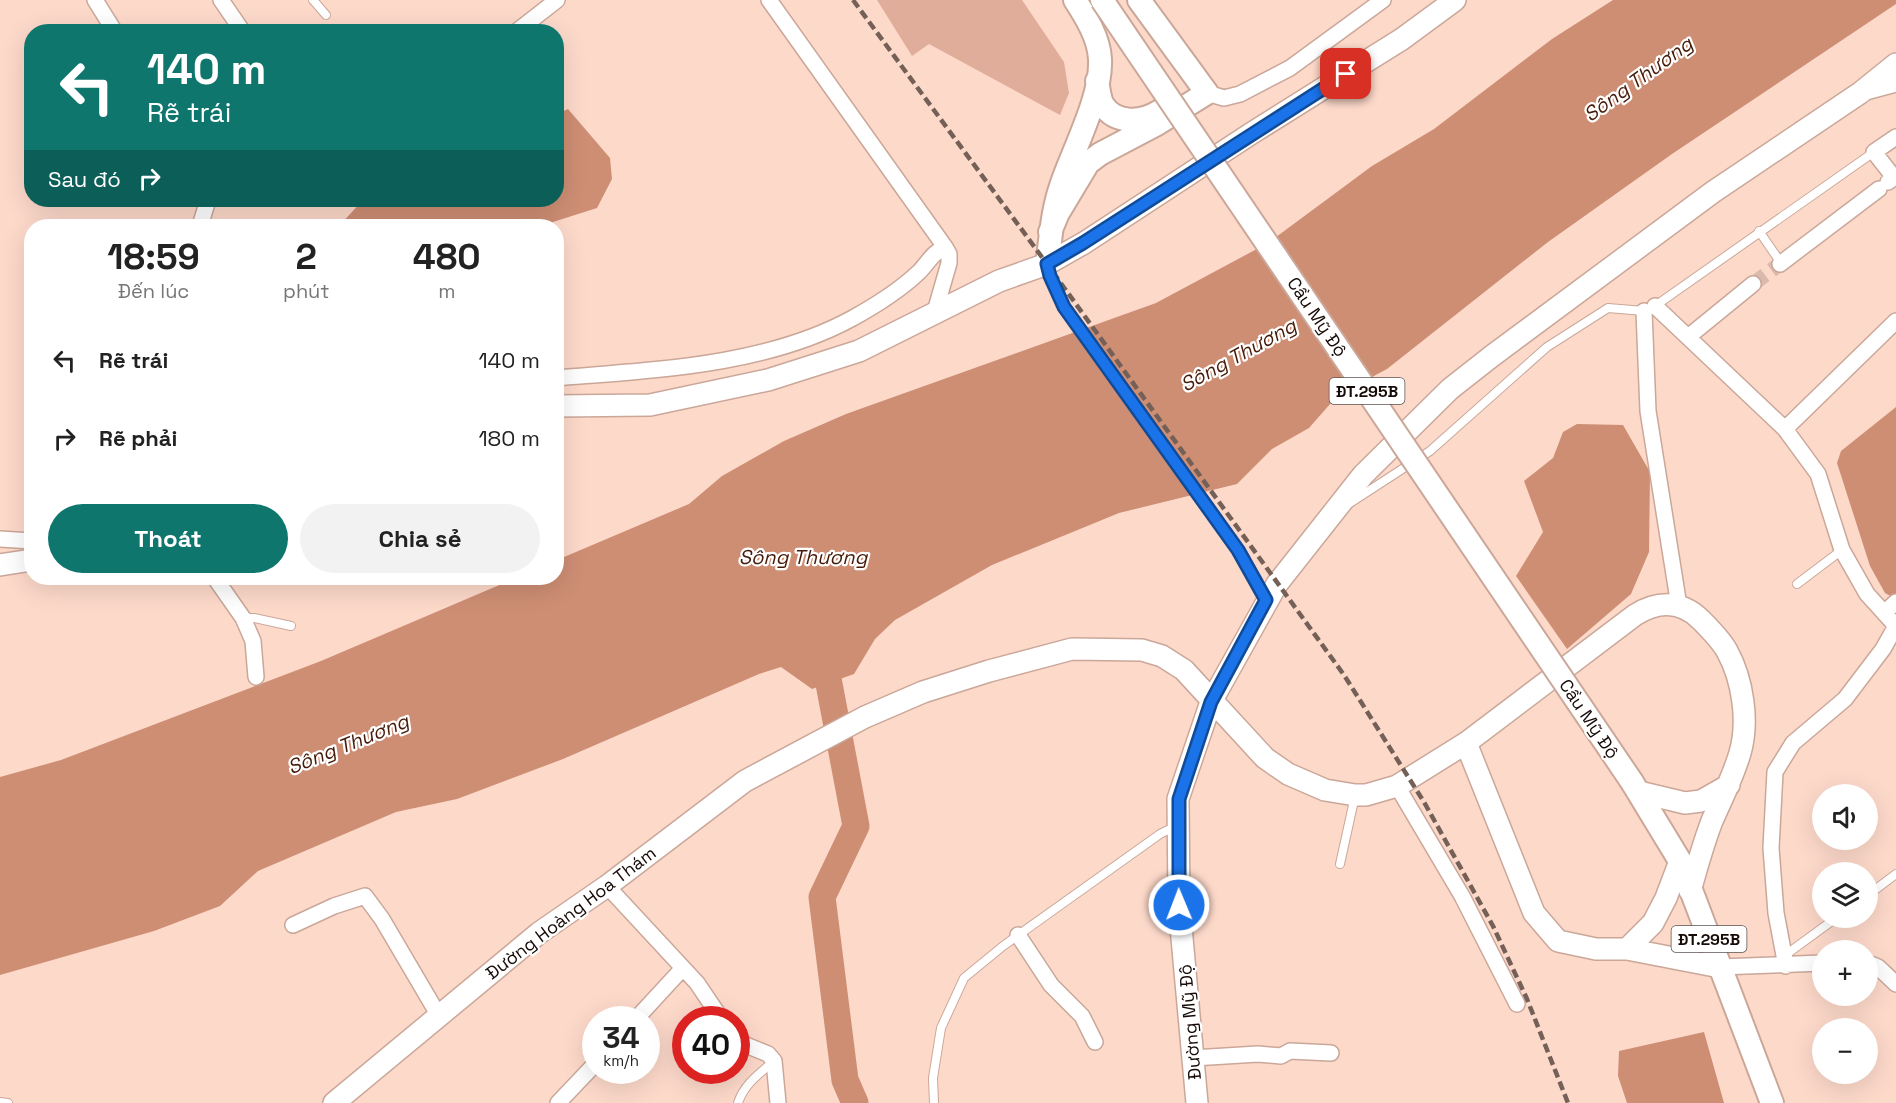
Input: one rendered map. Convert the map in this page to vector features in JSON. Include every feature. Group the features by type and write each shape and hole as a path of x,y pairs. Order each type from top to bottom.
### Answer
{"main road":[{"path":"1047,264 1050,232 1060,188 1095,94 1100,57 1093,32 1075,0"},
{"name":"Cầu Mỹ Độ","path":"1102,0 1636,787"},
{"path":"1139,0 1204,89"},
{"path":"1097,81 1104,107 1117,116 1135,121 1153,116 1204,89"},
{"path":"1050,232 1058,213 1088,163 1100,154 1157,124 1204,89"},
{"name":"ĐT.295B","path":"1636,787 1680,861 1772,1103"}],"street":[{"path":"95,0 110,24"},
{"path":"221,0 238,24"},
{"path":"526,24 557,0"},
{"path":"769,0 950,254 934,315"},
{"path":"1204,89 1224,98 1240,94 1290,69 1383,0"},
{"path":"564,406 650,405 768,380 859,351 999,281 1047,264 1083,243 1402,39 1455,0"},
{"name":"Đường Mỹ Độ","path":"1197,1103 1179,905 1177,825 1179,799 1211,702 1266,600 1363,475 1450,389 1713,192 1860,93 1896,64"},
{"path":"1860,93 1896,84"},
{"path":"1781,263 1892,179 1893,175 1874,152 1896,136"},
{"path":"564,377 639,371 722,360 787,345 851,319 918,273 938,250 945,247"},
{"path":"1688,337 1753,284"},
{"path":"1649,308 1688,337 1785,429 1818,474 1842,550 1867,594 1896,626 1883,649 1845,699 1793,743 1775,772 1771,848 1776,913 1785,961"},
{"path":"1649,308 1648,411 1679,606"},
{"path":"1785,429 1896,321"},
{"path":"0,539 24,540"},
{"path":"0,565 24,561"},
{"path":"220,585 243,618 253,640 256,677"},
{"path":"1884,613 1896,602"},
{"path":"1211,702 1272,764 1288,774 1325,790 1355,795 1380,792 1397,786 1466,743 1635,615 1653,605 1679,606 1696,615 1727,651 1738,681 1744,717 1741,752 1712,821 1690,891"},
{"name":"Đường Hoàng Hoa Thám","path":"334,1103 539,933 607,886 745,781 865,717 923,692 989,671 1072,649 1142,650 1162,656 1184,670 1211,702"},
{"path":"1466,743 1534,913 1558,941 1596,948 1627,949 1720,967 1785,961 1812,962"},
{"path":"1636,787 1685,802 1701,801 1729,785"},
{"path":"1397,786 1462,896 1517,1004"},
{"path":"1627,949 1653,923 1666,898 1680,861"},
{"path":"607,886 697,983 713,1006"},
{"path":"293,925 334,906 366,896 439,1016"},
{"path":"1018,935 1051,985 1082,1016 1095,1042"},
{"path":"1878,967 1896,984"},
{"path":"648,1006 683,968"},
{"path":"750,1047 768,1054 774,1061 778,1103"},
{"path":"1193,1058 1258,1054 1281,1056 1290,1051 1331,1053"},
{"path":"558,1103 582,1078"}],"lane":[{"path":"313,0 326,15"},
{"path":"1333,512 1365,495 1430,451 1547,347 1608,308 1649,308 1874,152"},
{"path":"1759,231 1781,263"},
{"path":"1047,264 1064,307 1238,550 1266,600"},
{"path":"1797,584 1842,550"},
{"path":"243,618 254,618 291,626"},
{"path":"1340,864 1355,795"},
{"path":"934,1103 933,1078 941,1028 964,978 1018,935 1160,834 1177,825"},
{"path":"1878,888 1896,874"},
{"path":"1785,961 1824,928"},
{"path":"738,1103 749,1083 774,1061"},
{"path":"0,1102 9,1103"}],"shaded area":[{"path":"877,0 1022,0 1064,62 1069,93 1060,115 929,44 912,56"}],"water":[{"name":"Sông Thương","path":"1613,0 1896,0 1896,4 1672,154 1548,242 1387,369 1338,395 1309,428 1272,449 1237,484 1119,513 992,565 895,620 875,639 854,674 812,689 781,667 759,674 563,759 457,799 396,812 258,871 220,906 154,931 0,975 0,777 61,760 321,661 500,585 564,585 564,557 689,504 722,476 784,441 846,414 1156,303 1268,243 1372,166 1434,129 1552,39"},
{"path":"568,109 610,158 612,179 597,208 562,219 345,219 357,207 564,207 564,111"},
{"path":"1896,407 1896,597 1894,598 1885,593 1870,566 1837,463 1841,451"},
{"path":"1577,424 1623,425 1650,472 1649,552 1631,594 1567,649 1516,576 1543,532 1524,481 1553,458 1563,432"},
{"path":"1704,1032 1724,1103 1627,1103 1618,1076 1619,1051"}],"waterway":[{"path":"822,647 856,826 822,897 845,1080 855,1103"}],"tunnel":[{"path":"1753,284 1780,264"}],"railway":[{"path":"853,0 1344,675 1424,802 1493,926 1527,999 1568,1103"}],"route":[{"path":"1179,905 1177,825 1179,799 1211,702 1266,600 1238,550 1064,307 1047,264 1346,74"}]}
